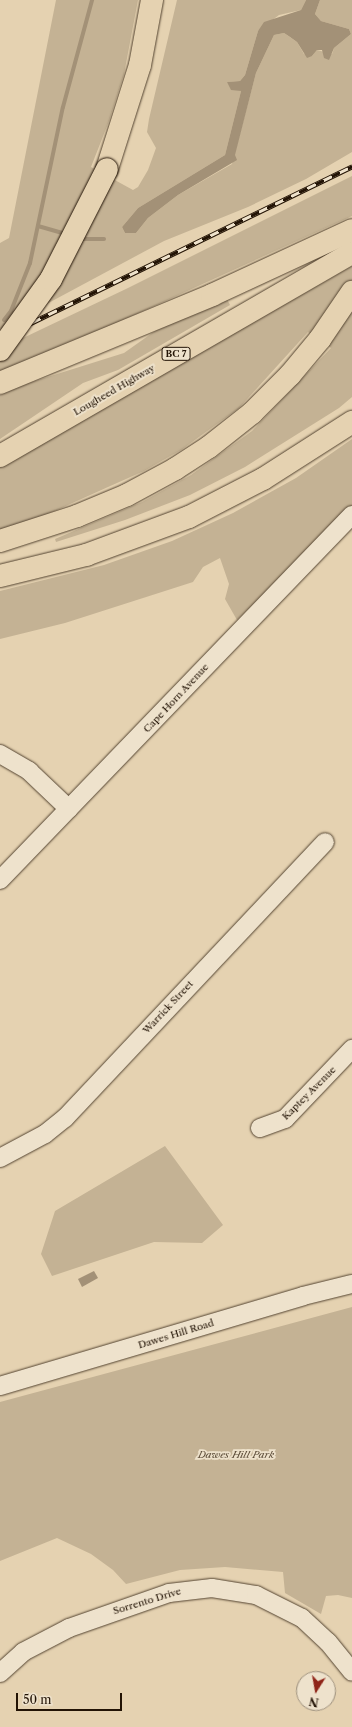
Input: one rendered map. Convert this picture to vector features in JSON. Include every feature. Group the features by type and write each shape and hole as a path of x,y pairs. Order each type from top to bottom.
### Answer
{"main road":[{"path":"0,350 51,279 107,169 136,78 152,0"},
{"path":"0,383 212,295 352,230"},
{"name":"Lougheed Highway","path":"0,456 352,253"},
{"path":"0,542 103,505 175,469 220,439 252,413 286,380 320,339 352,292"},
{"path":"0,576 86,555 189,517 286,466 352,422"}],"street":[{"name":"Cape Horn Avenue","path":"0,880 352,516"},
{"path":"0,754 29,771 69,808"},
{"name":"Warrick Street","path":"0,1158 45,1134 65,1118 325,842"},
{"name":"Kaptey Avenue","path":"260,1128 285,1119 352,1049"},
{"name":"Dawes Hill Road","path":"0,1386 303,1296 352,1284"},
{"name":"Sorrento Drive","path":"0,1673 23,1652 69,1628 169,1592 212,1588 256,1595 302,1618 328,1642 352,1672"}],"green space":[{"path":"56,0 138,0 124,74 109,121 91,167 133,190 138,187 148,170 156,148 147,132 177,0 306,0 301,10 279,15 258,31 245,75 240,81 227,82 241,91 225,155 138,208 122,227 125,233 136,233 148,218 178,195 232,164 256,73 274,35 284,33 297,42 304,54 312,56 317,50 332,54 334,48 351,34 349,29 321,21 315,14 320,0 352,0 352,152 306,179 248,207 164,241 0,329 0,243 9,238"},
{"path":"352,176 352,216 0,376 0,349 128,288"},
{"path":"352,266 352,397 339,408 245,467 190,495 125,520 56,542 55,539 142,502 191,475 252,431 331,348 308,332 239,408 181,450 144,471 48,514 0,530 0,467"},
{"path":"227,299 230,305 118,370 83,383 0,439 0,395 22,385 124,353 155,331"},
{"path":"352,439 352,508 237,620 225,599 229,584 220,558 203,567 193,582 65,623 0,639 0,591 104,565 172,541 233,513 296,478"},
{"path":"165,1146 223,1225 202,1243 154,1242 52,1276 41,1254 55,1211"},
{"name":"Dawes Hill Park","path":"352,1307 352,1598 338,1595 326,1596 321,1614 285,1593 283,1572 225,1567 180,1570 126,1584 113,1570 91,1554 57,1538 0,1561 0,1402"}],"shaded area":[{"path":"306,0 320,0 315,14 321,21 349,29 351,34 334,48 329,60 324,58 322,50 317,50 312,56 307,58 297,42 290,37 284,33 274,35 256,73 235,155 237,160 178,195 148,218 136,233 125,233 122,227 138,208 225,155 241,91 231,90 227,82 240,81 245,75 258,31 264,22 301,10"},
{"path":"94,1271 98,1278 82,1287 78,1279"}],"waterway":[{"path":"4,320 11,311 30,263 63,107 92,0"},
{"path":"38,226 66,234"},
{"path":"78,239 104,239"}],"railway":[{"path":"0,338 352,166"}]}
